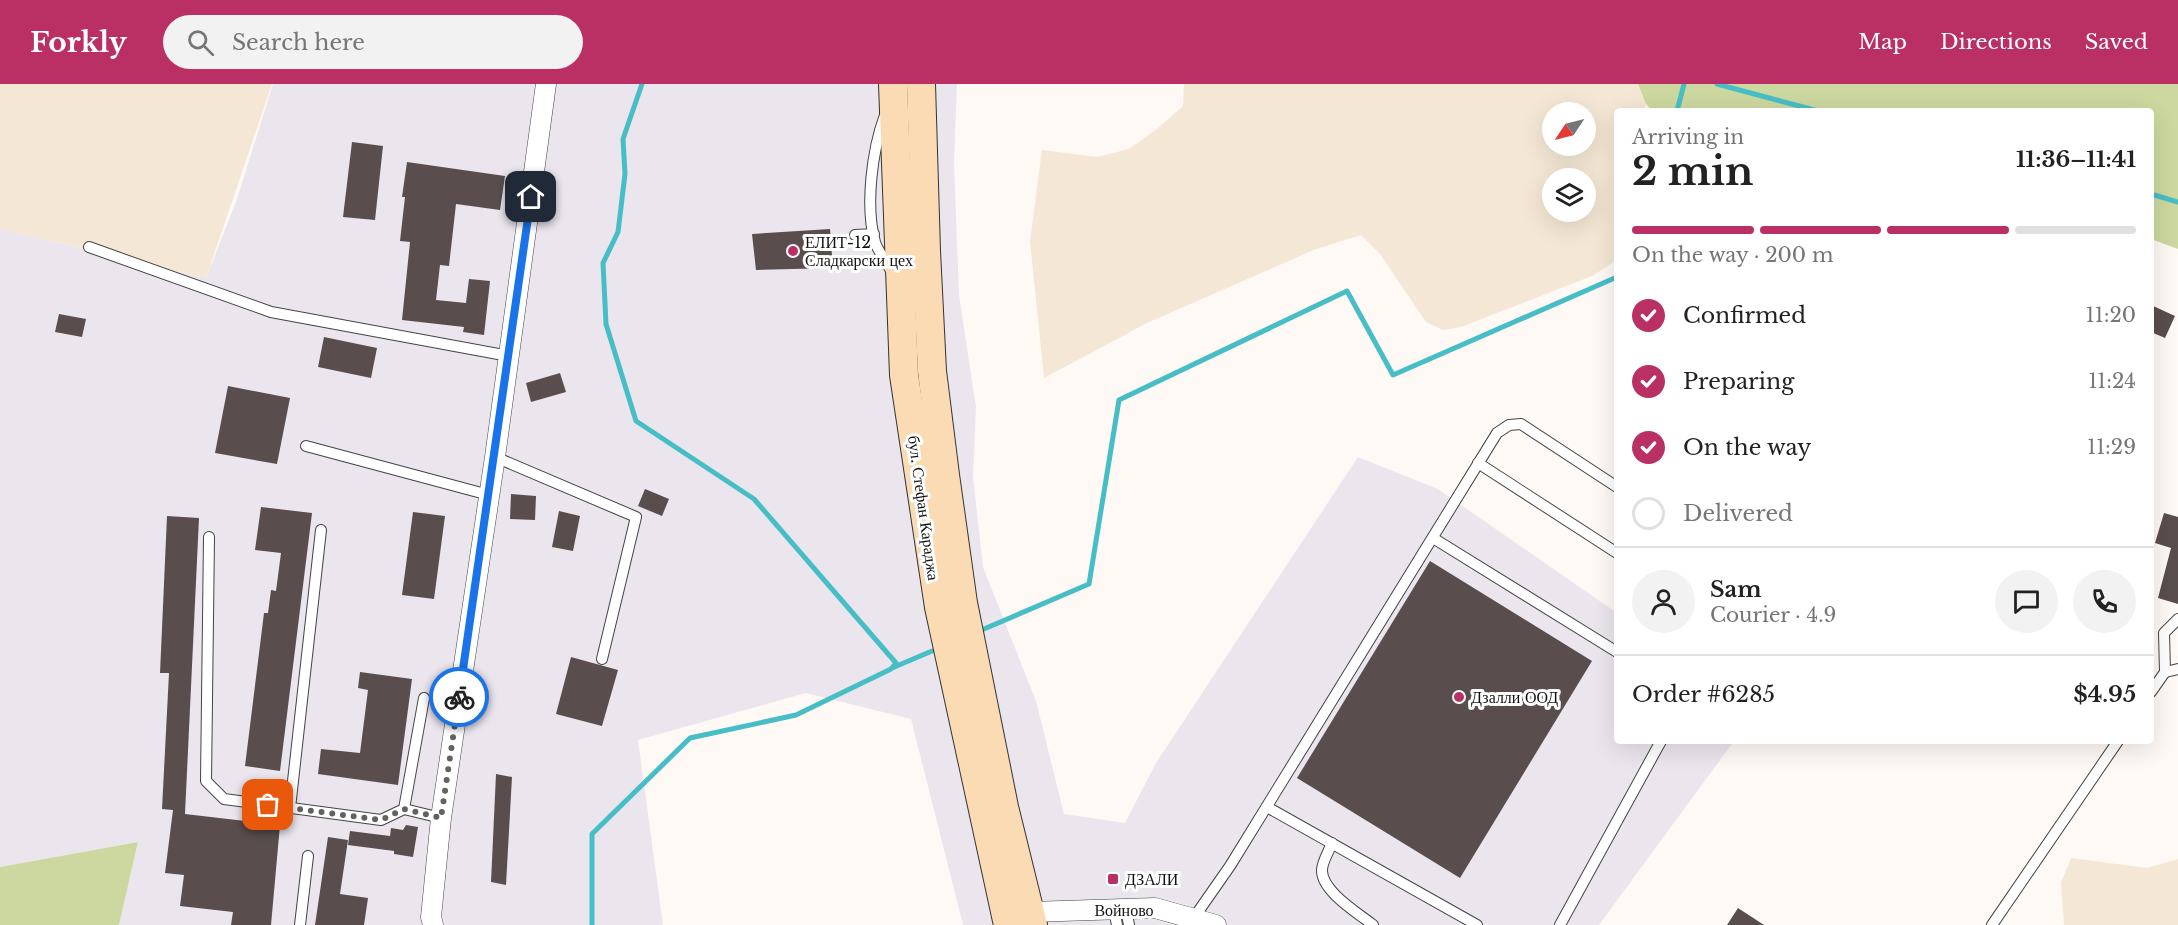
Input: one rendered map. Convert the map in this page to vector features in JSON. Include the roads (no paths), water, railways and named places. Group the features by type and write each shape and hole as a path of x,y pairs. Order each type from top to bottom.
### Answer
{"main road":[{"name":"бул. Стефан Караджа","path":"921,84 932,371 963,603 1004,807 1020,921"},
{"name":"бул. Стефан Караджа","path":"893,88 904,375 939,607 1020,921"}],"street":[{"path":"433,925 431,917 441,818 495,457 546,84"},
{"name":"Войново","path":"1020,921 1122,917 1155,908 1216,925"}],"lane":[{"path":"893,88 878,134 871,196 876,245 886,260 902,298"},
{"path":"855,235 874,234"},
{"path":"89,247 271,312 509,356"},
{"path":"1193,919 1267,807 1497,433 1509,425 1521,424 1614,485"},
{"path":"306,446 489,495"},
{"path":"495,457 636,517 602,658"},
{"path":"1479,463 1614,551"},
{"path":"290,808 321,530"},
{"path":"209,537 206,781 224,799 381,820 404,809 441,818"},
{"path":"1432,537 1614,650"},
{"path":"2154,687 2164,672 2164,633 2178,619"},
{"path":"2164,672 2178,669"},
{"path":"404,809 424,698"},
{"path":"1560,925 1660,744"},
{"path":"1992,925 2116,744"},
{"path":"1267,807 1477,925"},
{"path":"1332,843 1322,870 1324,881 1331,892 1373,925"},
{"path":"300,925 308,856"}],"waterway":[{"path":"592,925 592,834 690,738 796,715 891,669 896,663 754,499 636,421 606,324 603,263 618,232 625,174 623,139 642,84"},
{"path":"1678,108 1684,84"},
{"path":"1717,84 1807,108"},
{"path":"2154,195 2178,202"},
{"path":"984,629 1089,584 1119,400 1347,291 1393,375 1614,278"},
{"path":"892,668 932,651"}],"place":[{"name":"ЕЛИТ-12 Сладкарски цех","path":"793,251"},
{"name":"Дзалли ООД","path":"1459,697"},
{"name":"ДЗАЛИ","path":"1113,879"}]}
